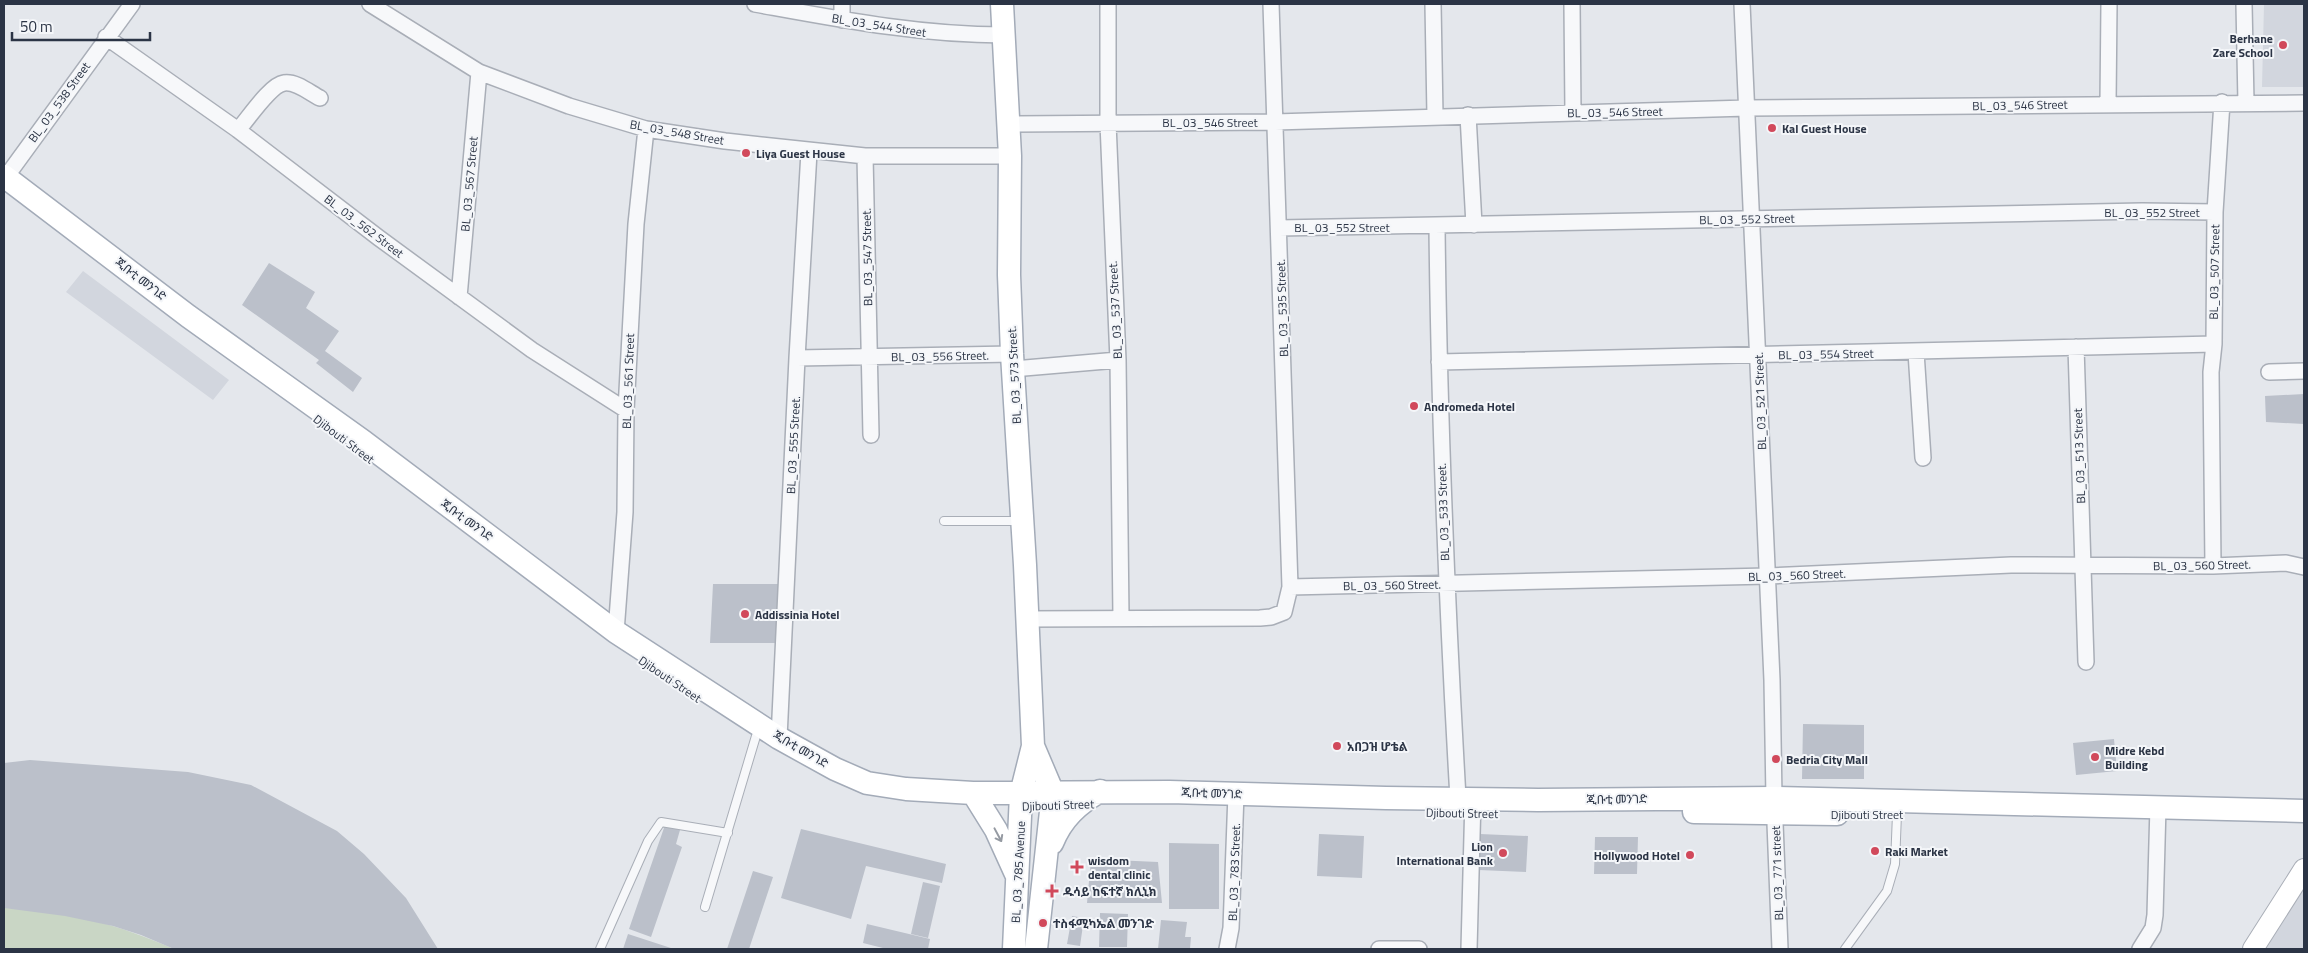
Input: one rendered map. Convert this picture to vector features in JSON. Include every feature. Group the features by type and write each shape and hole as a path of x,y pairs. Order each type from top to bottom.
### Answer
{"main road":[{"name":"BL_03_573 Street.","path":"1002,4 1010,156 1009,275 1012,361 1033,746"},
{"name":"ጂቡቲ መንገድ","path":"4,181 364,442 616,632 780,738 835,769 867,782 977,800 1052,798 1100,791 1236,800"},
{"name":"Djibouti Street","path":"4,181 50,221 622,647 756,736 852,790 899,798 977,800"},
{"path":"1033,746 1052,798"},
{"name":"BL_03_785 Avenue","path":"1011,945 1018,880 1021,800 1033,746"},
{"path":"1046,857 1066,818 1080,803 1100,791"},
{"name":"Djibouti Street","path":"1052,798 1080,803 1236,800 1369,812 1468,803"},
{"name":"BL_03_785 Avenue","path":"1036,949 1052,798"},
{"path":"977,800 1002,842 1018,880"},
{"name":"ጂቡቲ መንገድ","path":"1468,803 1774,806"},
{"name":"Djibouti Street","path":"1774,806 2158,811 2304,823"},
{"name":"Djibouti Street","path":"1774,806 1897,814 2304,810"}],"street":[{"name":"BL_03_538 Street","path":"4,181 106,37 132,4"},
{"name":"BL_03_548 Street","path":"370,4 479,72 569,106 646,129 809,152 865,156 1010,156"},
{"name":"BL_03_544 Street","path":"755,4 919,32 956,35 1004,35"},
{"path":"842,4 842,20"},
{"name":"BL_03_537 Street.","path":"1108,4 1108,123 1118,360 1121,617"},
{"name":"BL_03_535 Street.","path":"1121,617 1260,618 1271,617 1284,612 1290,587 1271,4"},
{"path":"1434,4 1435,116"},
{"path":"1572,4 1573,113"},
{"name":"BL_03_521 Street.","path":"1742,4 1768,576 1774,806"},
{"path":"2108,103 2109,4"},
{"path":"2244,4 2246,103"},
{"name":"BL_03_562 Street","path":"106,37 238,130 378,238 532,350 626,410"},
{"name":"BL_03_567 Street","path":"459,297 479,72"},
{"path":"238,130 273,88 284,83 296,84 320,98"},
{"path":"2222,102 2304,103"},
{"name":"BL_03_546 Street","path":"1008,124 1275,122 1747,108 2222,102"},
{"name":"BL_03_507 Street","path":"2213,566 2211,372 2214,344 2215,212 2222,102"},
{"path":"1468,115 1474,225"},
{"name":"BL_03_561 Street","path":"616,632 625,512 626,410 636,224 646,129"},
{"name":"BL_03_555 Street.","path":"780,738 797,358 809,152"},
{"name":"BL_03_547 Street.","path":"865,156 869,358"},
{"name":"BL_03_552 Street","path":"1279,228 2142,211 2215,212"},
{"name":"BL_03_533 Street.","path":"1438,226 1439,362 1445,584 1468,803 1469,949"},
{"name":"BL_03_554 Street","path":"1439,362 2214,344"},
{"name":"BL_03_513 Street","path":"2076,347 2086,662"},
{"path":"1916,352 1923,458"},
{"name":"BL_03_556 Street.","path":"797,358 1012,361 1118,360"},
{"path":"869,358 871,435"},
{"path":"2269,372 2304,371"},
{"name":"BL_03_560 Street.","path":"1290,587 1768,576 2011,565 2213,566 2286,563 2304,567"},
{"path":"1027,619 1121,617"},
{"name":"BL_03_783 Street.","path":"1227,949 1231,928 1236,800"},
{"name":"BL_03_771 street","path":"1774,806 1780,949"},
{"path":"2140,949 2153,928 2155,915 2158,811"},
{"path":"2253,949 2304,869"},
{"path":"1379,949 1419,949"}],"lane":[{"path":"944,521 1022,521"},
{"path":"705,907 756,736"},
{"path":"1845,949 1887,891 1895,864 1897,814"},
{"path":"600,949 648,841 661,822 728,833"}],"shaded area":[{"name":"Berhane Zare School","path":"2264,4 2304,4 2304,87 2262,87"},
{"path":"83,271 229,380 213,400 66,292"},
{"path":"2304,882 2304,949 2262,949"}],"green space":[{"path":"4,908 48,911 91,920 134,933 174,949 4,949"}],"building":[{"path":"269,263 315,292 306,308 339,331 325,351 362,378 353,392 316,363 319,360 242,305"},
{"path":"2304,394 2304,424 2266,422 2265,396"},
{"name":"Addissinia Hotel","path":"713,584 780,584 775,643 710,643"},
{"path":"1803,724 1864,725 1864,779 1802,779"},
{"name":"Midre Kebd Building","path":"2114,739 2117,771 2076,775 2073,743"},
{"path":"30,760 188,772 251,785 337,831 364,854 406,898 438,949 174,949 113,926 65,916 4,908 4,763"},
{"path":"665,825 680,830 676,844 682,847 651,937 629,929"},
{"path":"801,829 946,864 942,883 866,866 851,919 781,898"},
{"path":"1319,834 1364,836 1362,878 1317,876"},
{"name":"Lion International Bank","path":"1480,834 1528,836 1526,872 1479,870"},
{"path":"1595,837 1638,837 1637,874 1594,874"},
{"path":"1169,843 1219,844 1219,909 1169,909"},
{"path":"1091,859 1158,862 1162,903 1087,903"},
{"path":"753,871 773,877 749,949 727,949"},
{"path":"923,882 940,886 928,938 911,934"},
{"path":"1100,913 1128,914 1127,947 1099,947"},
{"path":"1072,916 1084,918 1080,946 1067,944"},
{"path":"1161,920 1187,922 1185,937 1191,937 1190,949 1158,949"},
{"path":"867,924 930,939 928,949 887,949 863,943"},
{"path":"628,934 674,949 623,949"}],"place":[{"name":"Berhane Zare School","path":"2283,45"},
{"name":"Kal Guest House","path":"1772,128"},
{"name":"Liya Guest House","path":"746,153"},
{"name":"Andromeda Hotel","path":"1414,406"},
{"name":"Addissinia Hotel","path":"745,614"},
{"name":"አበጋዝ ሆቴል","path":"1337,746"},
{"name":"Midre Kebd Building","path":"2095,757"},
{"name":"Bedria City Mall","path":"1776,759"},
{"name":"Raki Market","path":"1875,851"},
{"name":"Lion International Bank","path":"1503,853"},
{"name":"Hollywood Hotel","path":"1690,855"},
{"name":"wisdom dental clinic","path":"1077,867"},
{"name":"ዱሳይ ከፍተኛ ክሊኒክ","path":"1052,891"},
{"name":"ተስፋሚካኤል መንገድ","path":"1043,923"}]}
